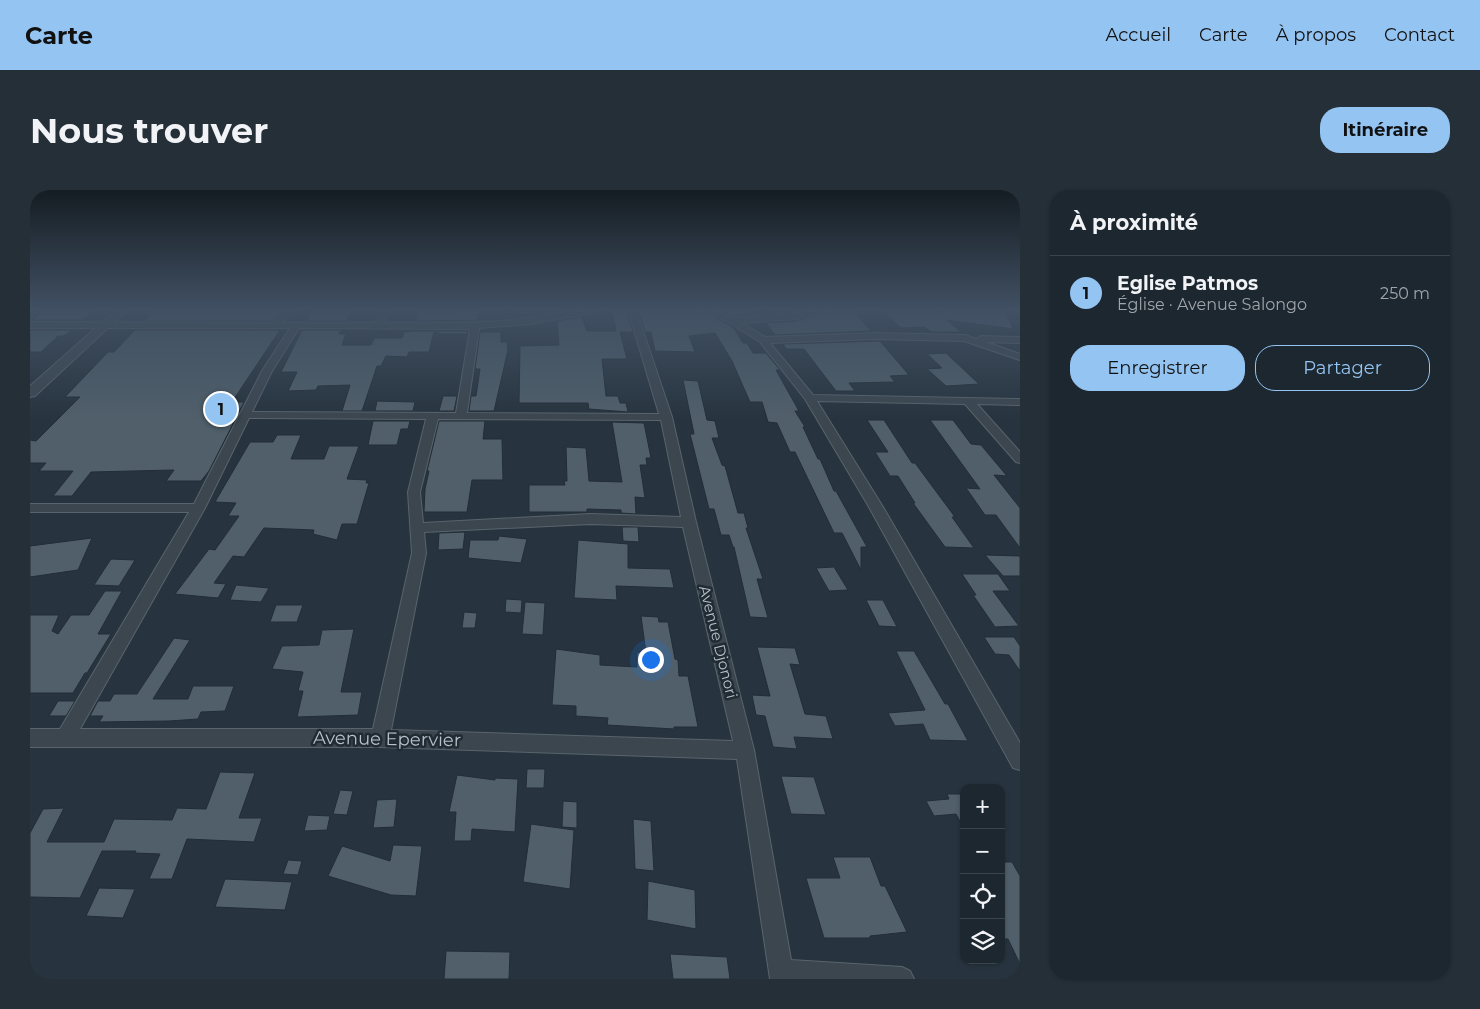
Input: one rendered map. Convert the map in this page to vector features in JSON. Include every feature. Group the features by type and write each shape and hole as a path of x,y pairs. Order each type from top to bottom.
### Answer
{"street":[{"path":"30,393 81,347"},
{"path":"64,739 198,508 267,371 282,347"},
{"path":"461,415 470,347"},
{"name":"Avenue Djonori","path":"644,347 666,417 689,522 744,750 782,975"},
{"path":"769,347 810,398 876,507 1020,761"},
{"path":"991,347 1020,357"},
{"path":"810,398 1020,402"},
{"path":"968,401 1020,459"},
{"path":"245,415 433,414 666,417"},
{"path":"380,738 419,553 414,492 433,414"},
{"path":"30,508 198,508"},
{"path":"417,528 590,519 689,522"},
{"name":"Avenue Epervier","path":"30,738 380,738 744,750"},
{"path":"782,975 902,979"}],"building":[{"path":"30,347 47,347 41,352 30,352"},
{"path":"119,347 269,347 232,402 244,402 209,471 201,481 166,481 174,470 91,472 72,496 53,496 73,471 39,471 46,463 30,463 30,440 36,441 80,397 65,397 108,352 114,352"},
{"path":"294,347 430,347 429,352 409,352 407,357 386,356 381,366 377,366 362,411 342,411 350,385 318,386 316,390 288,391 297,372 281,372"},
{"path":"478,347 508,347 494,411 469,411 471,396 476,396 480,369 475,369"},
{"path":"520,347 624,347 627,359 602,359 606,396 618,396 620,403 626,403 628,412 589,409 588,403 519,403"},
{"path":"654,347 693,347 695,352 655,351"},
{"path":"723,347 749,347 753,353 766,353 780,370 776,370 799,411 795,411 805,427 803,427 818,459 820,459 834,491 836,491 867,547 861,547 861,570 842,533 834,533 795,452 790,452 777,423 768,422 762,402 750,402 732,361"},
{"path":"785,347 885,347 909,375 890,376 895,382 849,383 855,391 836,391 804,349 786,349"},
{"path":"946,353 979,384 946,386 927,369 942,368 927,354"},
{"path":"683,380 698,381 707,420 715,421 719,438 712,438 722,465 725,466 738,513 744,513 748,528 746,528 763,579 757,579 768,618 750,617 734,547 729,535 721,535 714,509 709,509 690,434 694,434"},
{"path":"443,396 457,396 454,411 439,411"},
{"path":"377,401 415,402 413,411 375,411"},
{"path":"867,420 884,420 912,463 915,463 955,517 952,517 974,548 945,547 913,503 915,503 898,476 890,476 875,452 888,452"},
{"path":"930,420 953,420 971,444 981,445 1007,476 994,475 1020,508 1020,548 996,515 985,515 966,488 980,489"},
{"path":"373,421 410,421 408,429 401,429 397,445 368,445"},
{"path":"439,421 485,421 483,439 502,439 503,480 472,480 467,512 424,512 425,489 429,471 427,471"},
{"path":"612,422 644,423 651,458 646,458 647,465 640,465 645,498 635,497 636,514 621,513 621,510 587,509 587,512 529,512 529,485 565,485 564,481 567,481 566,447 586,448 589,481 622,482"},
{"path":"277,435 301,435 291,459 324,459 329,446 359,446 347,479 367,480 366,483 369,483 357,524 342,524 337,540 313,534 314,530 264,528 244,557 233,556 214,583 226,584 218,598 175,594 209,549 215,550 239,516 228,516 236,503 215,502 250,442 273,442"},
{"path":"622,527 638,527 639,542 623,541"},
{"path":"465,532 463,549 438,550 439,533"},
{"path":"499,536 527,539 521,563 468,558 470,540 498,540"},
{"path":"92,538 78,570 30,577 30,546"},
{"path":"578,540 628,544 628,568 670,569 674,588 616,586 617,600 574,598"},
{"path":"985,555 1020,556 1020,576 1003,576"},
{"path":"111,559 135,560 119,586 94,585"},
{"path":"834,567 848,590 829,591 816,568"},
{"path":"962,574 998,574 1010,591 993,591 1019,626 995,627 973,595 976,595"},
{"path":"236,585 269,588 261,602 230,600"},
{"path":"105,591 122,591 98,634 111,634 73,693 30,693 30,615 59,615 52,631 58,634 71,615 89,615"},
{"path":"506,599 522,600 521,613 505,612"},
{"path":"866,600 883,600 897,627 879,626"},
{"path":"525,602 545,603 543,635 522,634"},
{"path":"276,605 303,605 297,622 270,622"},
{"path":"464,612 477,613 475,628 462,628"},
{"path":"641,616 658,617 659,622 668,622 675,659 678,660 679,676 688,676 698,727 674,727 674,729 607,725 608,718 576,716 576,706 552,705 556,649 600,655 600,665 637,667 637,652 646,653"},
{"path":"354,629 341,692 362,692 358,715 297,717 303,691 298,691 303,672 272,669 282,646 319,645 322,630"},
{"path":"984,637 1014,637 1020,646 1020,671 1009,655 995,654"},
{"path":"174,638 190,640 153,699 188,699 193,686 234,686 225,711 201,712 198,719 169,721 99,722 103,716 90,716 98,701 110,701 114,694 137,694"},
{"path":"757,647 795,648 800,665 790,664 805,714 826,716 833,739 794,737 797,749 773,747 765,716 756,715 752,695 770,696"},
{"path":"896,651 914,651 945,704 948,704 968,741 930,740 923,724 895,726 888,713 925,710"},
{"path":"58,701 75,701 66,716 49,716"},
{"path":"527,769 545,769 544,788 526,788"},
{"path":"220,772 255,773 239,818 262,818 254,842 187,839 172,879 149,879 160,854 135,853 136,851 102,851 80,898 30,897 30,833 43,809 64,808 47,842 104,842 114,819 172,820 177,808 206,809"},
{"path":"457,775 495,780 495,778 518,779 515,832 472,829 471,841 454,841 456,812 449,812"},
{"path":"781,776 814,777 826,815 791,814"},
{"path":"340,790 353,791 347,815 333,814"},
{"path":"947,794 960,794 960,822 956,814 934,816 926,801 949,799"},
{"path":"397,799 394,827 373,828 377,800"},
{"path":"563,801 577,802 577,828 562,827"},
{"path":"308,815 330,816 327,830 304,831"},
{"path":"633,819 651,821 654,871 635,869"},
{"path":"531,824 574,830 570,889 523,882"},
{"path":"393,845 422,846 416,896 391,895 328,876 342,846 390,861"},
{"path":"833,857 870,857 881,886 885,886 907,932 870,936 870,938 824,938 806,878 840,878"},
{"path":"288,860 302,861 298,875 283,874"},
{"path":"1005,862 1012,862 1020,876 1020,964 1008,939 1005,939"},
{"path":"225,879 292,882 285,910 215,907"},
{"path":"648,881 695,890 696,929 647,920"},
{"path":"99,888 135,889 123,918 86,916"},
{"path":"446,951 510,952 509,979 444,979"},
{"path":"670,954 727,957 730,979 673,979"}],"place":[{"name":"Eglise Patmos","path":"221,409"}]}
